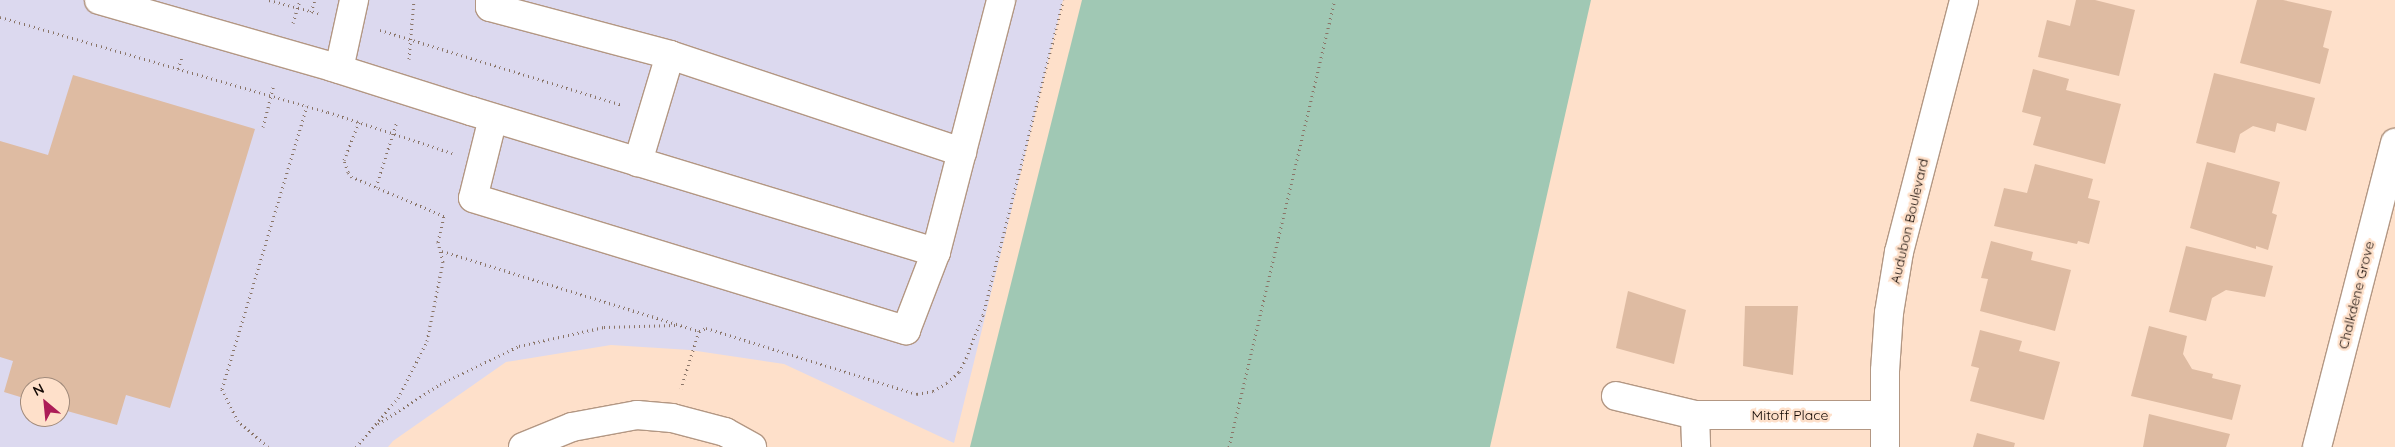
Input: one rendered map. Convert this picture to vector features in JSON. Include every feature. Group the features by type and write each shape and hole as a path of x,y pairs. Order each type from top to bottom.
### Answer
{"street":[{"path":"99,0 339,70 936,252"},
{"path":"490,0 490,7 670,54 962,152"},
{"path":"493,118 473,198 906,330 936,252 1001,0"},
{"name":"Audubon Boulevard","path":"1885,447 1889,314 1899,252 1964,0"},
{"path":"339,70 352,10"},
{"path":"638,162 670,54"},
{"name":"Chalkdene Grove","path":"2317,447 2395,143"},
{"name":"Mitoff Place","path":"1616,396 1695,415 1885,415"},
{"path":"523,447 572,427 637,415 672,418 725,432 752,447"},
{"path":"1695,415 1696,447"}],"path":[{"path":"269,0 311,12 352,10 627,107"},
{"path":"311,12 314,0"},
{"path":"1229,447 1335,0"},
{"path":"0,17 307,106 481,163"},
{"path":"268,447 238,420 222,389 307,106"},
{"path":"356,447 398,398 427,341 443,262 442,251 438,242 444,216 352,177 344,160 359,122"},
{"path":"442,251 699,331 672,418"},
{"path":"373,427 440,384 519,346 604,327 680,325"}],"shaded area":[{"path":"0,0 1063,0 954,443 784,364 690,350 611,345 506,362 393,441 388,447 0,447"}],"green space":[{"path":"1082,0 1591,0 1490,447 970,447"}],"building":[{"path":"2076,0 2095,0 2135,10 2119,76 2038,57 2047,20 2070,26"},
{"path":"2257,0 2283,0 2332,11 2323,47 2329,49 2320,84 2240,63"},
{"path":"2033,69 2069,79 2066,90 2121,104 2105,164 2033,145 2041,117 2022,112"},
{"path":"2214,73 2315,98 2306,131 2277,123 2275,132 2253,126 2240,134 2235,153 2196,143"},
{"path":"73,75 255,129 170,408 126,395 117,425 70,412 70,377 20,377 20,397 4,392 13,361 0,357 0,141 48,155"},
{"path":"2207,162 2280,182 2272,213 2277,215 2268,250 2256,246 2256,249 2190,228"},
{"path":"2035,164 2093,179 2088,198 2100,201 2089,244 2078,241 2077,244 1994,226 2004,188 2027,193"},
{"path":"1991,241 2033,252 2031,260 2071,270 2055,331 1980,311 1988,279 1981,278"},
{"path":"2186,246 2273,266 2265,297 2226,290 2212,298 2206,321 2169,312"},
{"path":"1628,291 1686,310 1674,364 1616,348"},
{"path":"1745,306 1798,306 1793,375 1743,366"},
{"path":"2149,326 2187,336 2183,354 2192,369 2213,374 2212,378 2241,385 2232,420 2131,396"},
{"path":"1980,330 2022,341 2019,351 2060,362 2044,420 1970,401 1979,368 1971,366"},
{"path":"2149,414 2230,434 2226,447 2143,447"},
{"path":"1977,433 2015,443 2014,447 1973,447"}]}
